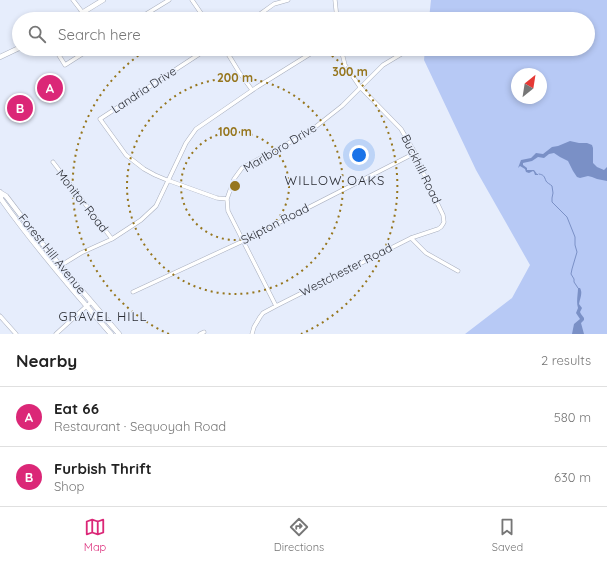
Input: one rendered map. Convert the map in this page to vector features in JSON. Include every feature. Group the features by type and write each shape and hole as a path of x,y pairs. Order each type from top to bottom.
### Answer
{"main road":[{"path":"85,12 103,0"},
{"path":"0,57 12,51"},
{"name":"Forest Hill Avenue","path":"0,193 6,196 60,266 119,334"},
{"name":"Forest Hill Avenue","path":"0,193 2,200 17,221 55,269 111,334"}],"street":[{"path":"73,0 82,12"},
{"path":"149,12 169,0"},
{"path":"192,0 200,12"},
{"path":"263,12 274,4 288,0"},
{"path":"335,0 336,12"},
{"path":"60,56 65,64 78,56"},
{"name":"Landria Drive","path":"167,180 144,169 126,155 100,119 196,56"},
{"path":"229,56 252,90"},
{"path":"55,269 81,253 112,239 141,220 156,206 167,180 186,143 196,129 252,90 307,56"},
{"name":"Buckhill Road","path":"343,56 345,65 360,87 401,129 415,154 443,215"},
{"name":"Marlboro Drive","path":"227,199 234,179 242,168 309,132 342,106 383,65 398,56"},
{"name":"Skipton Road","path":"133,292 243,241 415,154"},
{"name":"Monitor Road","path":"53,162 112,239"},
{"path":"167,180 217,198 227,199 228,211 276,306"},
{"name":"Westchester Road","path":"252,334 254,327 263,313 411,238 438,229 444,222 443,215"},
{"path":"411,238 426,253 458,271"},
{"path":"56,334 91,302"},
{"path":"0,316 16,334"},
{"path":"200,334 204,332"}],"shaded area":[{"path":"431,0 607,0 607,334 465,334 512,298 530,265 476,170 424,60 424,56 595,56 595,12 430,12"},
{"path":"570,141 592,145 593,163 597,167 604,170 607,167 607,181 588,176 580,178 577,177 568,161 554,153 549,154 544,158 538,157 532,161 523,163 527,170 534,170 538,175 535,175 533,171 529,173 526,172 525,169 520,166 518,168 521,160 531,158 536,153 543,154 552,147"},
{"path":"578,288 580,288 581,292 579,304 582,308 580,312 584,318 581,323 584,334 572,334 574,324 580,319 576,313 578,308"}],"waterway":[{"path":"539,174 544,176 546,182 552,186 552,202 567,217 575,237 577,252 571,274 578,288"}],"place":[{"name":"Eat 66","path":"50,88"},
{"name":"Furbish Thrift","path":"20,108"}],"district":[{"name":"WILLOW OAKS","path":"335,180"},
{"name":"GRAVEL HILL","path":"103,316"}]}
